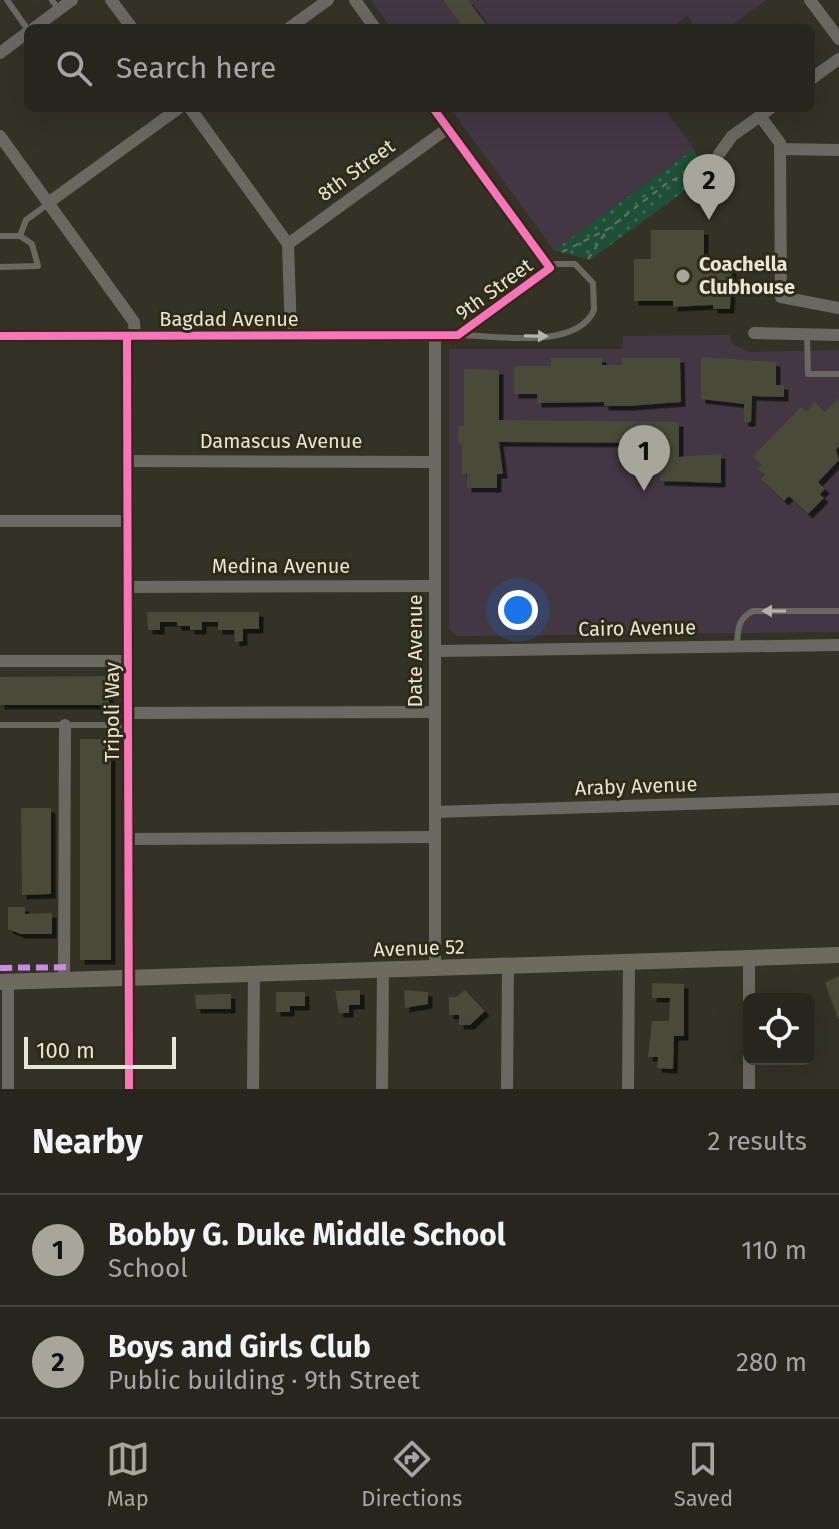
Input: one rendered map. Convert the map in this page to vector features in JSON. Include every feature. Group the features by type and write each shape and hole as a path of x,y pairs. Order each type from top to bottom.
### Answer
{"main road":[{"name":"Avenue 52","path":"4,982 839,955"}],"street":[{"path":"38,24 55,5 72,0"},
{"path":"111,0 129,24"},
{"path":"295,24 328,0"},
{"path":"355,0 372,24"},
{"path":"810,0 839,39"},
{"path":"0,53 24,34"},
{"path":"815,76 839,59"},
{"path":"48,203 173,112"},
{"path":"193,112 288,244 291,335"},
{"path":"436,112 550,268"},
{"path":"719,154 732,136 765,112 780,143 781,297 839,308"},
{"name":"8th Street","path":"288,244 448,128"},
{"name":"Tripoli Way","path":"0,136 134,322 127,461 129,1089"},
{"path":"780,149 839,150"},
{"name":"9th Street","path":"458,335 550,268"},
{"path":"754,333 839,335"},
{"name":"Date Avenue","path":"435,335 435,967"},
{"name":"Bagdad Avenue","path":"0,336 458,335"},
{"name":"Damascus Avenue","path":"127,461 435,462"},
{"path":"0,521 127,521"},
{"name":"Medina Avenue","path":"127,587 435,586"},
{"name":"Cairo Avenue","path":"435,651 839,645"},
{"path":"0,661 128,661"},
{"path":"128,719 435,712"},
{"path":"64,980 65,725"},
{"name":"Araby Avenue","path":"435,812 839,799"},
{"path":"128,839 435,837"},
{"path":"749,958 749,993"},
{"path":"628,1089 629,962"},
{"path":"507,1089 508,966"},
{"path":"382,1089 383,969"},
{"path":"253,1089 254,973"},
{"path":"4,982 8,1089"},
{"path":"749,1065 749,1089"}],"lane":[{"path":"7,0 24,25"},
{"path":"20,236 26,220 48,203"},
{"path":"0,236 20,236 32,244 38,266 0,267"},
{"path":"458,335 554,336 578,330 594,310 593,283 575,264 554,264 550,268"},
{"path":"807,335 808,374 839,374"},
{"path":"737,647 738,627 744,616 753,611 839,611"},
{"path":"0,725 65,725 128,719"}],"path":[{"path":"562,252 608,229 667,183 687,176 701,166 716,177 732,173"},
{"path":"588,259 608,229"},
{"path":"563,243 567,247"}],"shaded area":[{"path":"371,0 766,0 733,24 693,24 687,16 676,24 388,24"},
{"path":"453,112 667,112 694,149 554,250"},
{"path":"730,335 731,343 749,352 839,350 839,632 456,636 449,629 449,349 622,349 623,336"}],"green space":[{"path":"694,149 705,176 590,260 554,250"}],"building":[{"path":"443,0 468,0 486,24 461,24"},
{"name":"Coachella Clubhouse","path":"651,230 704,230 704,262 725,262 725,269 732,269 730,309 713,309 713,305 673,307 673,301 634,301 634,259 651,259"},
{"path":"701,357 776,362 776,385 784,385 784,397 752,396 751,422 744,422 744,404 701,399"},
{"path":"551,358 602,358 602,365 622,365 622,358 680,358 681,402 629,406 604,406 604,402 537,403 537,394 514,394 514,366 551,366"},
{"path":"464,369 499,370 499,420 679,422 679,457 721,454 721,483 660,481 660,443 499,442 503,474 497,474 497,488 467,488 467,474 462,474 462,443 458,443 458,426 464,426"},
{"path":"839,398 839,446 836,450 839,460 818,482 825,489 820,494 824,498 808,514 789,496 784,501 761,479 765,475 758,469 762,465 753,456 801,407 806,412 815,402 825,412"},
{"path":"147,612 259,612 259,629 243,629 243,641 235,642 234,630 218,630 218,622 202,622 202,630 190,630 190,626 177,626 177,622 160,622 160,630 148,630"},
{"path":"108,676 109,705 0,705 0,677"},
{"path":"80,739 111,739 111,960 80,960"},
{"path":"21,808 51,808 51,894 22,895"},
{"path":"8,907 25,907 25,914 52,913 52,934 21,934 8,929"},
{"path":"839,976 839,1019 838,1019 825,983"},
{"path":"652,983 684,984 684,1036 674,1036 673,1069 657,1068 658,1057 648,1057 652,1021 669,1021 670,998 652,998"},
{"path":"360,990 360,1005 349,1005 349,1013 339,1013 335,991"},
{"path":"404,990 428,992 428,1004 405,1008"},
{"path":"465,990 485,1011 470,1025 459,1025 459,1015 449,1015 449,997 456,997"},
{"path":"276,992 305,992 305,1006 290,1006 290,1012 276,1012"},
{"path":"231,994 231,1009 196,1009 195,995"}],"marked path":[{"path":"0,968 67,967"}],"cycle path":[{"path":"0,336 458,335 550,268 436,112"},
{"path":"127,336 129,1089"}],"place":[{"name":"Boys and Girls Club","path":"709,220"},
{"name":"Coachella Clubhouse","path":"683,276"},
{"name":"Bobby G. Duke Middle School","path":"644,491"}]}
